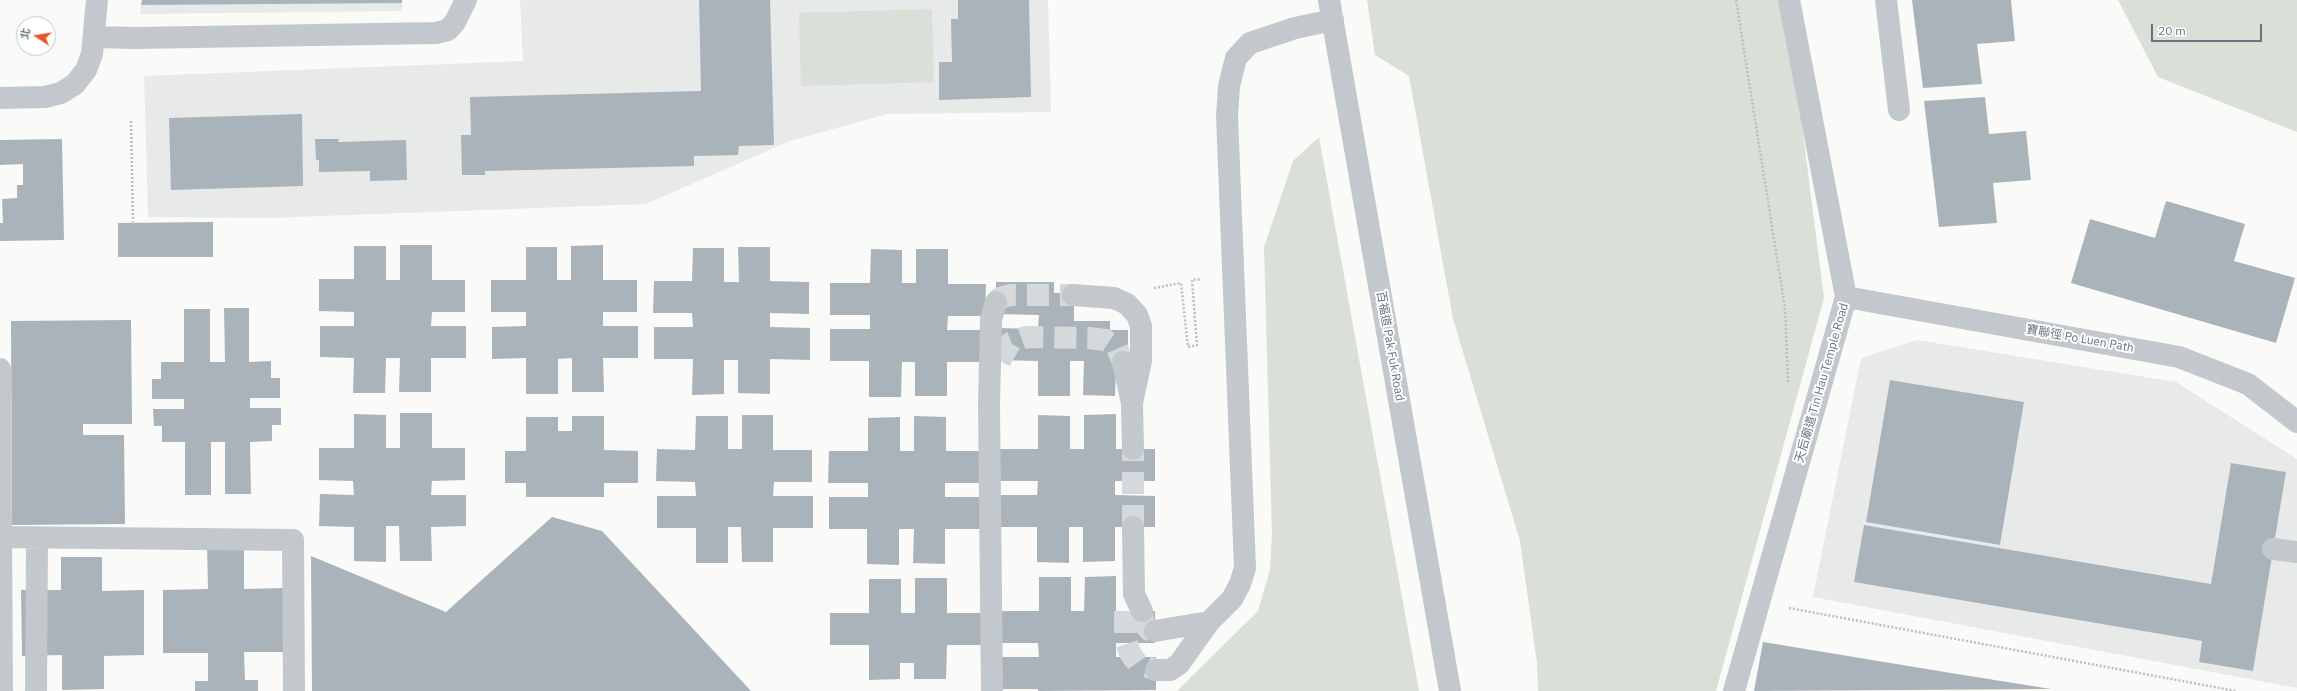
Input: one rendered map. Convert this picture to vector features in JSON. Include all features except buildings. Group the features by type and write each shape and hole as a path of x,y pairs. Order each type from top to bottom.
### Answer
{"street":[{"path":"0,98 45,97 61,93 75,84 86,70 92,54 97,0"},
{"path":"94,37 135,38 436,34 448,30 455,22 466,0"},
{"name":"天后廟道 Tin Hau Temple Road","path":"1734,691 1846,297 1789,0"},
{"path":"1886,0 1899,110"},
{"path":"1156,670 1170,670 1179,664 1209,622 1232,599 1240,584 1245,568 1227,99 1231,76 1236,58 1250,43 1295,28 1331,10"},
{"name":"百福道 Pak Fuk Road","path":"1331,10 1450,691"},
{"path":"1074,295 1104,295 1123,301 1137,315 1141,326 1142,361 1132,403"},
{"name":"寶聯徑 Po Luen Path","path":"1846,297 2179,357 2248,384 2297,422"},
{"path":"992,691 988,404 991,320 996,302"},
{"path":"988,404 1000,360"},
{"path":"1123,362 1132,403 1133,450"},
{"path":"0,369 2,691"},
{"path":"1133,527 1133,605"},
{"path":"1,537 293,540 294,691"},
{"path":"36,691 37,538"},
{"path":"2273,549 2297,552"},
{"path":"1155,631 1209,622"}],"path":[{"path":"1736,0 1784,300 1788,388"},
{"path":"131,121 133,222"},
{"path":"1123,301 1160,285 1181,283 1188,347 1197,345 1192,280 1234,276"},
{"path":"1785,607 2236,691"}],"shaded area":[{"path":"142,0 402,0 402,11 140,14"},
{"path":"520,0 1048,0 1051,112 887,114 790,141 646,204 269,218 148,217 144,76 523,61"},
{"path":"1367,0 1786,0 1824,298 1716,691 1538,691 1537,663 1520,541 1453,319 1409,76 1375,55"},
{"path":"2118,0 2297,0 2297,132 2158,77"},
{"path":"932,9 934,82 801,86 799,13"},
{"path":"1319,137 1419,691 1177,691 1258,611 1270,570 1272,534 1264,247 1293,161"},
{"path":"1917,340 2176,382 2297,459 2297,688 1813,597 1861,358","holes":["1890,380 2024,402 2000,545 1866,522","2231,463 2286,472 2253,670 2199,662 2202,641 1855,582 1864,525 2211,584"]}],"tunnel":[{"path":"996,302 1000,298 1010,295 1073,295"},
{"path":"1000,361 1010,343 1026,337 1089,338 1105,340 1117,348 1123,362"},
{"path":"1133,449 1133,527"},
{"path":"1125,611 1125,638 1130,653 1137,663 1156,670"},
{"path":"1142,611 1143,623 1149,630 1155,631"}]}
